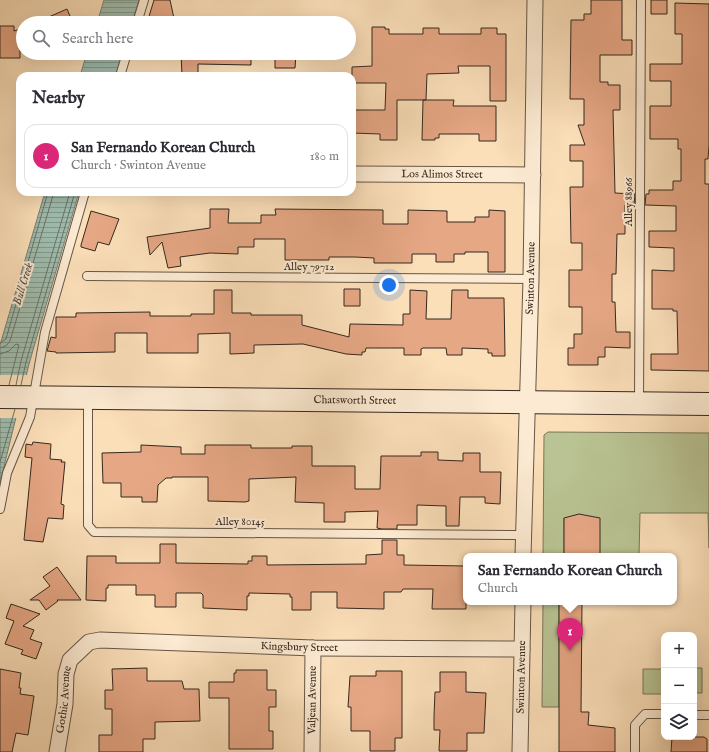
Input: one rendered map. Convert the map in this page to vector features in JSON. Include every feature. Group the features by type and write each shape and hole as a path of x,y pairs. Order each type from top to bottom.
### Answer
{"main road":[{"name":"Chatsworth Street","path":"0,397 709,404"}],"street":[{"name":"Swinton Avenue","path":"523,553 531,279 535,0"},
{"name":"Los Alimos Street","path":"356,174 533,175"},
{"name":"Swinton Avenue","path":"520,752 523,605"},
{"name":"Kingsbury Street","path":"79,650 89,642 100,640 313,648 522,649"},
{"name":"Valjean Avenue","path":"312,752 313,648"},
{"name":"Gothic Avenue","path":"57,752 65,704 66,674 70,660 79,650"}],"lane":[{"path":"139,16 144,0"},
{"name":"Alley 88966","path":"639,404 641,0"},
{"path":"121,72 125,60"},
{"path":"0,509 6,473 30,416 30,397 45,332 84,196"},
{"name":"Alley 79712","path":"87,276 531,279"},
{"name":"Alley 80145","path":"88,398 88,525 94,532 523,535"},
{"path":"635,752 635,725 645,714 661,714"},
{"path":"697,715 709,715"}],"green space":[{"path":"548,432 709,433 709,548 708,513 640,513 639,553 597,553 564,518 564,553 543,553 544,435"},
{"path":"543,605 559,605 559,707 542,707"},
{"path":"697,668 702,668 702,693 697,693"},
{"path":"643,669 661,669 661,694 643,694"}],"water":[{"path":"104,0 139,0 134,16 99,16"},
{"path":"85,60 121,60 117,72 81,72"},
{"name":"Bull Creek","path":"44,196 78,196 29,364 0,483 0,345"}],"pier":[{"path":"0,375 29,375 19,418 0,418"}],"building":[{"path":"154,0 170,0 173,16 149,16"},
{"path":"591,0 622,0 622,40 632,40 632,55 600,55 600,82 608,82 608,85 620,85 620,110 613,110 615,193 635,194 634,205 625,205 625,234 617,234 616,274 612,274 612,302 615,302 616,332 630,332 630,348 605,347 605,357 598,357 598,365 568,365 568,348 574,348 574,334 582,334 582,307 569,307 569,270 582,270 582,243 571,243 570,187 583,187 583,161 570,161 570,145 585,145 578,125 584,125 584,99 570,99 571,20 584,20 584,14 591,14"},
{"path":"651,0 667,0 667,14 651,14"},
{"path":"675,3 709,4 709,145 708,159 705,159 705,184 709,184 709,371 651,370 651,354 678,354 677,311 673,311 673,309 652,309 652,270 674,271 674,248 649,247 649,231 676,231 676,206 645,205 646,194 649,194 649,190 673,190 673,181 681,181 681,149 678,149 678,139 650,139 650,106 671,106 671,81 650,81 650,64 682,64 682,34 675,34"},
{"path":"67,9 70,16 51,16"},
{"path":"0,26 14,26 14,31 16,30 16,58 0,58"},
{"path":"372,27 385,27 385,29 389,29 389,34 423,34 423,28 439,28 439,34 481,34 481,28 497,28 497,34 506,34 506,101 490,101 490,66 458,66 459,73 427,74 426,100 397,100 397,140 380,140 380,134 356,133 356,110 385,110 386,83 356,83 356,72 352,72 352,67 372,66"},
{"path":"181,60 251,60 251,65 198,64 198,72 182,72"},
{"path":"275,60 296,60 295,68 275,68"},
{"path":"423,100 454,100 453,106 496,106 496,141 479,141 479,134 439,134 439,138 435,138 435,140 422,140"},
{"path":"210,209 229,209 228,223 261,223 261,215 276,215 275,209 383,210 383,224 408,224 408,210 447,211 447,222 475,222 475,217 489,217 489,210 505,211 505,272 488,272 488,252 465,252 465,254 454,254 454,262 436,262 436,254 412,254 412,263 374,263 374,258 355,257 329,257 329,260 285,260 285,239 254,239 254,247 238,247 238,254 210,253 180,257 181,266 168,268 162,242 150,255 147,237 210,228"},
{"path":"91,211 119,219 109,245 98,242 95,251 81,247"},
{"path":"344,289 360,289 360,306 344,306"},
{"path":"214,290 232,290 232,313 251,313 251,315 302,315 302,325 349,337 350,324 403,325 403,314 410,314 410,290 427,291 426,319 451,319 452,290 468,290 468,298 504,298 505,356 492,356 492,353 488,353 488,349 462,348 462,355 447,355 446,348 423,348 421,349 421,355 404,355 404,348 366,348 365,352 362,352 362,355 346,354 303,344 254,345 254,353 230,354 230,333 198,334 198,353 147,353 147,333 115,333 115,352 56,353 47,351 51,337 56,338 56,317 76,317 76,313 150,312 150,316 191,316 191,314 214,314"},
{"path":"33,442 51,444 50,459 62,460 61,462 65,462 61,504 64,505 63,519 48,518 43,542 24,540 32,458 25,457 26,444 32,445"},
{"path":"141,445 181,447 181,454 205,454 205,445 251,445 251,448 292,448 292,446 312,446 312,466 355,466 355,489 380,489 381,456 421,456 421,452 438,452 438,460 463,461 463,453 480,453 480,472 501,472 500,504 485,503 485,497 460,497 459,526 446,526 446,506 417,505 417,525 397,525 397,529 377,528 378,511 345,512 345,522 324,522 324,503 295,502 296,477 249,479 249,501 245,502 208,501 208,477 172,477 166,478 158,485 157,502 142,502 142,497 121,497 121,483 103,483 102,453 141,452"},
{"path":"579,514 600,518 600,553 564,553 564,518"},
{"path":"382,540 397,540 397,555 404,555 404,565 463,566 463,605 466,605 466,609 432,609 433,589 403,589 401,592 384,592 384,609 337,608 337,592 311,592 311,610 292,610 292,597 290,597 290,594 249,593 249,596 247,596 247,610 203,608 203,595 201,593 176,593 176,607 155,607 155,595 136,595 136,585 108,585 108,588 106,588 106,601 86,600 87,556 116,556 116,563 160,563 160,544 176,544 176,563 248,564 248,561 252,561 252,556 267,556 267,565 366,564 366,555 382,554"},
{"path":"57,567 81,600 57,600 58,601 46,610 39,600 30,600 50,586 43,577"},
{"path":"11,604 40,614 23,626 34,630 30,639 42,643 36,659 21,654 23,650 5,644 14,621 6,618"},
{"path":"559,605 582,605 581,712 589,712 588,725 615,728 615,752 559,752"},
{"path":"147,668 147,681 182,681 184,689 199,689 200,721 155,722 155,739 143,739 143,752 99,752 99,735 112,735 112,709 105,709 105,690 113,690 112,669"},
{"path":"0,669 21,673 19,688 21,688 20,694 34,696 28,735 16,733 12,752 0,752"},
{"path":"236,670 267,670 267,690 276,690 276,707 269,707 269,731 273,731 273,749 229,749 229,698 209,698 209,682 234,682 234,673 236,673"},
{"path":"376,671 402,671 402,738 395,738 395,751 370,751 370,731 351,731 351,707 348,707 350,676 376,676"},
{"path":"440,672 466,672 466,692 486,693 484,733 467,733 467,751 439,751 440,730 434,730 434,716 435,692 440,692"},
{"path":"697,737 704,737 707,739 707,752 671,752 672,740 697,740"}],"place":[{"name":"San Fernando Korean Church","path":"570,651"}]}
